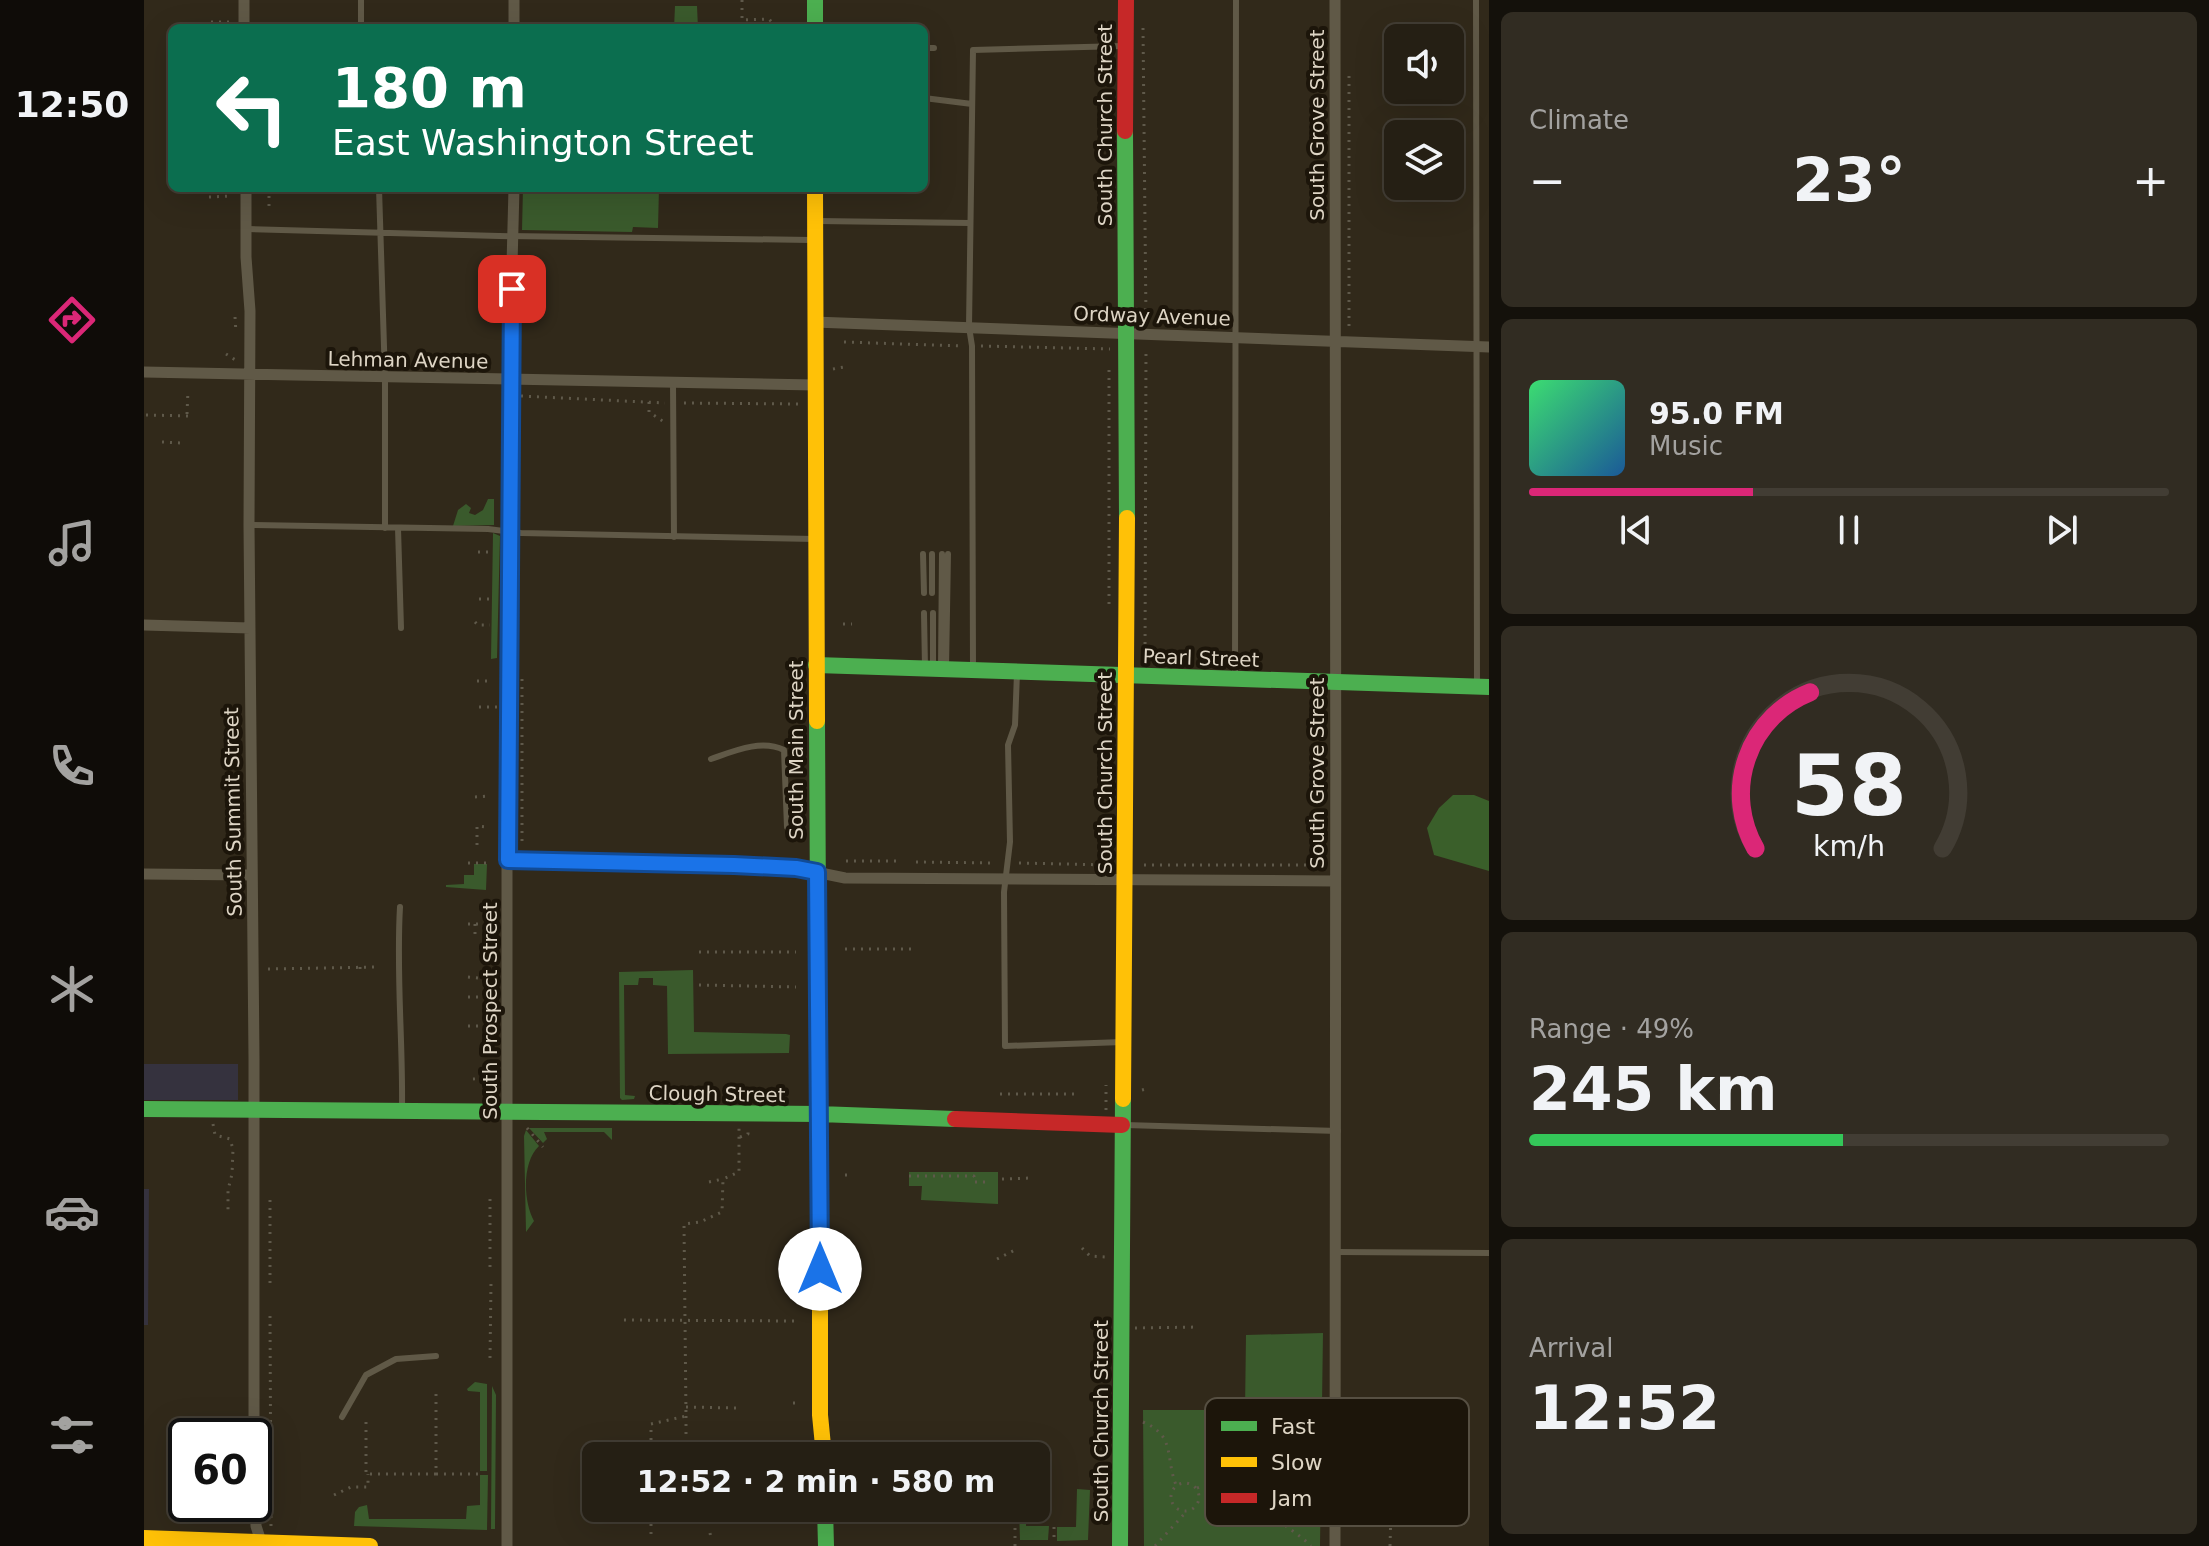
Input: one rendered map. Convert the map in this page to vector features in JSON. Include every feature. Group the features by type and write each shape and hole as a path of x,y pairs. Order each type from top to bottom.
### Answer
{"street":[{"path":"238,24 244,0"},
{"path":"514,0 514,24"},
{"path":"815,0 815,24"},
{"name":"South Church Street","path":"1120,1546 1126,0"},
{"name":"South Grove Street","path":"1335,0 1337,1398"},
{"name":"South Summit Street","path":"246,192 250,375 254,1418"},
{"name":"South Prospect Street","path":"507,1546 509,380 514,192"},
{"name":"South Main Street","path":"815,192 820,1415 823,1442"},
{"name":"Ordway Avenue","path":"814,322 1489,347"},
{"name":"Lehman Avenue","path":"144,372 815,385"},
{"path":"144,625 250,628"},
{"name":"Pearl Street","path":"816,665 1483,687"},
{"path":"508,860 796,868 845,878 1335,881"},
{"path":"144,874 251,875"},
{"name":"Clough Street","path":"144,1109 819,1114 1122,1125"},
{"path":"256,1522 262,1545"},
{"path":"825,1522 826,1546"},
{"name":"South Grove Street","path":"1335,1526 1335,1546"},
{"path":"144,1538 262,1545 370,1546"}],"lane":[{"path":"361,0 361,24"},
{"path":"1235,679 1236,0"},
{"path":"1476,0 1476,347 1483,687"},
{"path":"973,669 972,346 969,327 973,50 1126,46"},
{"path":"928,48 934,48"},
{"path":"928,98 972,104"},
{"path":"379,192 385,378 385,528"},
{"path":"815,221 970,223"},
{"path":"246,229 815,241"},
{"path":"673,383 674,537"},
{"path":"249,525 815,539"},
{"path":"398,528 401,628"},
{"path":"923,554 924,593"},
{"path":"932,554 932,593"},
{"path":"936,668 945,554"},
{"path":"924,613 936,668"},
{"path":"933,613 936,668"},
{"path":"1017,671 1015,725 1008,745 1007,879 1004,892 1005,1046 1123,1042"},
{"path":"711,759 743,748 774,745 784,750 787,827"},
{"path":"400,907 398,951 403,1049 402,1112"},
{"name":"Clough Street","path":"1122,1125 1338,1131"},
{"path":"1338,1252 1489,1253"},
{"path":"342,1417 366,1375 396,1359 436,1356"}],"path":[{"path":"742,0 742,24"},
{"path":"1143,15 1145,666"},
{"path":"742,20 769,19 773,24"},
{"path":"211,22 229,24"},
{"path":"1349,77 1349,341"},
{"path":"259,205 269,207 269,192"},
{"path":"209,197 233,196"},
{"path":"844,342 1126,350"},
{"path":"226,354 237,361"},
{"path":"833,369 844,367"},
{"path":"146,415 189,416 188,390"},
{"path":"649,402 649,415 673,428"},
{"path":"162,442 182,443"},
{"path":"478,552 491,552"},
{"path":"479,599 490,599"},
{"path":"475,622 490,625"},
{"path":"843,624 852,624"},
{"path":"477,681 489,681"},
{"path":"479,707 489,707"},
{"path":"475,797 488,796"},
{"path":"477,845 476,826 488,827"},
{"path":"846,861 900,861"},
{"path":"916,862 1006,863"},
{"path":"468,863 488,863"},
{"path":"1018,863 1108,865"},
{"path":"1144,865 1326,865"},
{"path":"468,924 488,924"},
{"path":"475,924 475,936"},
{"path":"845,949 914,949"},
{"path":"699,952 796,952"},
{"path":"360,967 360,975"},
{"path":"268,969 378,967"},
{"path":"335,968 335,975"},
{"path":"468,977 488,979"},
{"path":"699,985 796,987"},
{"path":"468,997 489,997"},
{"path":"468,1026 489,1026"},
{"path":"473,1079 489,1078"},
{"path":"1000,1094 1078,1094"},
{"path":"212,1121 215,1135 230,1139 233,1149 228,1212"},
{"path":"526,1127 543,1147"},
{"path":"709,1182 739,1172 739,1127"},
{"path":"739,1138 748,1134 748,1127"},
{"path":"909,1176 974,1176 974,1182 990,1182"},
{"path":"1002,1179 1031,1178"},
{"path":"686,1442 684,1224 700,1222 722,1212 723,1179"},
{"path":"490,1193 490,1249"},
{"path":"270,1200 270,1234"},
{"path":"684,1240 692,1241"},
{"path":"270,1241 270,1283"},
{"path":"1082,1248 1090,1256 1110,1257"},
{"path":"997,1259 1017,1249"},
{"path":"490,1257 490,1273"},
{"path":"490,1358 491,1283"},
{"path":"270,1316 271,1527"},
{"path":"624,1320 797,1321"},
{"path":"1135,1328 1199,1327"},
{"path":"436,1389 436,1474"},
{"path":"686,1407 737,1408"},
{"path":"651,1442 651,1424 686,1416"},
{"path":"334,1495 351,1487 368,1487 366,1422"},
{"path":"1143,1422 1155,1427 1168,1444 1170,1471 1176,1485"},
{"path":"368,1474 480,1474"},
{"path":"1155,1546 1199,1502 1197,1488 1189,1483 1176,1485 1171,1493 1171,1502 1178,1509 1187,1511"},
{"path":"1197,1488 1205,1485"},
{"path":"651,1522 651,1537"},
{"path":"1015,1522 1015,1546"},
{"path":"1289,1526 1311,1546"},
{"path":"1390,1546 1391,1526"},
{"path":"1054,1527 1054,1543"}],"shaded area":[{"path":"144,1064 238,1064 238,1100 144,1100"},
{"path":"144,1189 149,1189 148,1325 144,1325"}],"green space":[{"path":"675,6 697,6 698,24 674,24"},
{"path":"523,192 659,192 658,228 633,227 632,232 522,230"},
{"path":"488,499 494,499 494,525 453,526 458,510 466,504 471,508 469,513 475,515 483,510"},
{"path":"493,533 500,536 497,658 491,659"},
{"path":"1453,795 1474,795 1489,801 1489,871 1434,855 1427,828 1439,808"},
{"path":"474,864 487,864 486,890 446,887 464,884 464,875 474,875"},
{"path":"693,970 694,1032 786,1034 790,1035 789,1053 668,1054 667,986 653,985 653,978 639,978 638,985 624,985 625,1095 635,1096 634,1099 622,1100 619,972"},
{"path":"529,1128 612,1128 612,1140 604,1132 544,1132 547,1139 543,1143"},
{"path":"526,1130 539,1146 527,1171 526,1193 534,1221 526,1232 524,1136"},
{"path":"909,1172 998,1172 998,1204 921,1200 922,1186 909,1186"},
{"path":"1323,1333 1322,1398 1245,1398 1246,1335"},
{"path":"475,1382 487,1384 487,1471 480,1471 480,1392 467,1389"},
{"path":"492,1386 496,1395 495,1529 491,1529"},
{"path":"1143,1410 1205,1410 1205,1526 1320,1526 1320,1546 1144,1546"},
{"path":"480,1475 488,1475 487,1530 354,1526 355,1512 367,1505 369,1519 466,1519 467,1506 480,1505"},
{"path":"1077,1489 1090,1490 1088,1540 1057,1541 1057,1527 1076,1527"},
{"path":"1019,1522 1026,1522 1026,1526 1049,1526 1048,1540 1020,1540"}],"traffic: fast":[{"path":"815,0 815,24"},
{"path":"1125,131 1127,518"},
{"path":"816,665 1489,687"},
{"path":"817,721 820,1298"},
{"path":"1120,1546 1123,1099"},
{"path":"144,1109 819,1114 955,1119"},
{"path":"825,1522 826,1546"}],"traffic: slow":[{"path":"815,192 817,721"},
{"path":"1123,1099 1127,518"},
{"path":"820,1298 823,1442"},
{"path":"144,1538 370,1546"}],"traffic: jam":[{"path":"1125,131 1126,0"},
{"path":"955,1119 1122,1125"}],"route":[{"path":"512,289 508,860 734,865 817,872 820,1269"}]}
